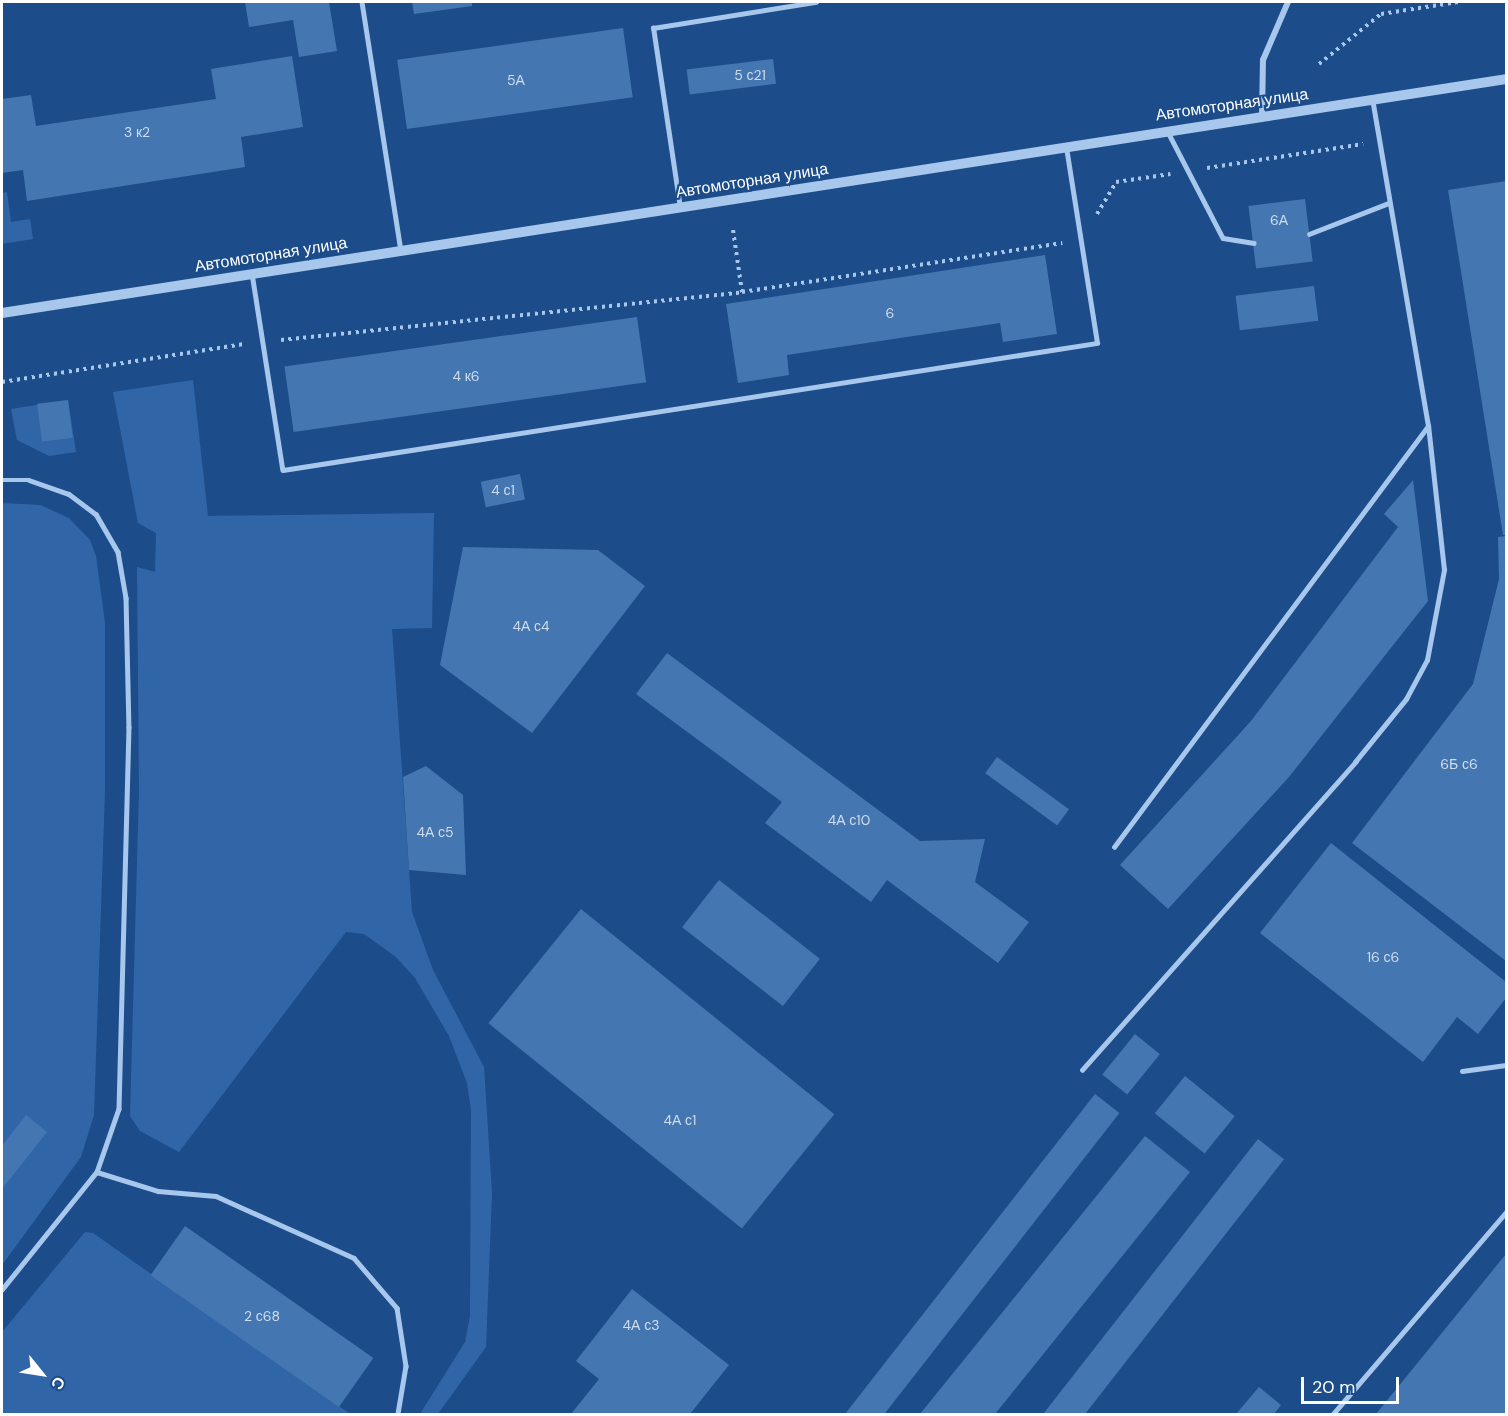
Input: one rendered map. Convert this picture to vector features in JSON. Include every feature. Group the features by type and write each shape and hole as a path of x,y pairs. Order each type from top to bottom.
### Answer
{"street":[{"path":"1262,116 1263,60 1288,2"},
{"name":"Автомоторная улица","path":"2,313 680,208 1066,145 1506,79"}],"lane":[{"path":"362,2 401,250"},
{"path":"680,208 653,28 816,2"},
{"path":"1082,1070 1355,762 1406,699 1427,660 1444,570 1428,426 1372,99"},
{"path":"1166,130 1223,238 1254,243"},
{"path":"252,273 282,470 1097,343 1066,145"},
{"path":"1310,234 1389,202"},
{"path":"1114,847 1428,426"},
{"path":"2,480 29,480 69,494 96,514 118,552 126,598 122,1054 119,1109 97,1172 2,1290"},
{"path":"1462,1071 1506,1065"},
{"path":"97,1172 158,1191 216,1196 354,1258 397,1308 406,1366 398,1414"},
{"path":"1333,1414 1506,1212"}],"path":[{"path":"1319,64 1381,14 1458,2"},
{"path":"2,382 262,342 742,292 1081,240 1116,182 1379,142"},
{"path":"733,230 742,292"}],"shaded area":[{"path":"7,192 11,222 30,219 33,239 2,244 2,193"},
{"path":"193,380 208,516 434,513 432,628 392,629 412,912 433,970 484,1067 492,1193 486,1347 438,1414 420,1414 465,1342 470,1316 471,1110 467,1083 449,1036 415,978 396,957 364,934 346,932 179,1152 140,1131 130,1116 139,790 137,567 155,572 156,533 138,523 113,392"},
{"path":"68,400 76,452 49,456 17,440 11,409"},
{"path":"2,503 40,505 69,518 90,540 96,556 105,623 105,790 94,1115 81,1157 2,1265"},
{"path":"85,1232 93,1233 350,1414 2,1414 2,1332"}],"building":[{"path":"245,2 329,2 337,51 299,57 293,20 249,27"},
{"path":"412,2 472,2 472,6 414,14"},
{"path":"623,28 633,97 407,129 397,60"},
{"path":"292,56 303,127 241,137 245,167 27,201 23,170 2,173 2,99 31,95 36,126 216,99 211,69"},
{"path":"773,59 776,84 690,94 687,70"},
{"path":"1506,181 1506,535 1503,535 1448,190"},
{"path":"1305,199 1313,262 1256,268 1248,206"},
{"path":"1045,255 1057,334 1003,342 1000,323 787,355 789,375 738,383 726,304"},
{"path":"1314,286 1318,321 1240,330 1236,296"},
{"path":"637,317 646,382 294,432 284,367"},
{"path":"68,400 73,438 42,441 37,404"},
{"path":"520,474 525,500 486,507 481,482"},
{"path":"1413,480 1428,601 1289,777 1168,909 1120,865 1251,721 1398,527 1384,514"},
{"path":"1506,536 1506,961 1352,843 1473,684 1499,579 1498,537"},
{"path":"463,547 598,550 645,586 532,733 440,665"},
{"path":"667,653 920,841 985,839 975,882 1029,922 998,963 887,880 871,902 765,823 782,802 636,694"},
{"path":"997,757 1069,809 1057,825 985,773"},
{"path":"426,766 463,795 466,875 409,870 403,777"},
{"path":"1331,843 1506,982 1506,998 1478,1034 1457,1017 1423,1062 1260,933"},
{"path":"719,880 820,959 783,1006 682,927"},
{"path":"581,909 834,1114 742,1228 488,1023"},
{"path":"1135,1034 1160,1054 1127,1095 1102,1074"},
{"path":"1185,1076 1235,1116 1205,1154 1155,1113"},
{"path":"1095,1094 1119,1113 884,1414 845,1414"},
{"path":"26,1115 47,1132 2,1189 2,1146"},
{"path":"1145,1136 1190,1172 995,1414 920,1414"},
{"path":"1258,1139 1284,1159 1085,1414 1043,1414"},
{"path":"185,1226 373,1358 339,1407 151,1275"},
{"path":"1506,1254 1506,1414 1376,1414"},
{"path":"632,1289 729,1365 690,1414 571,1414 599,1379 576,1361"},
{"path":"1259,1387 1281,1405 1274,1414 1236,1414"}]}
